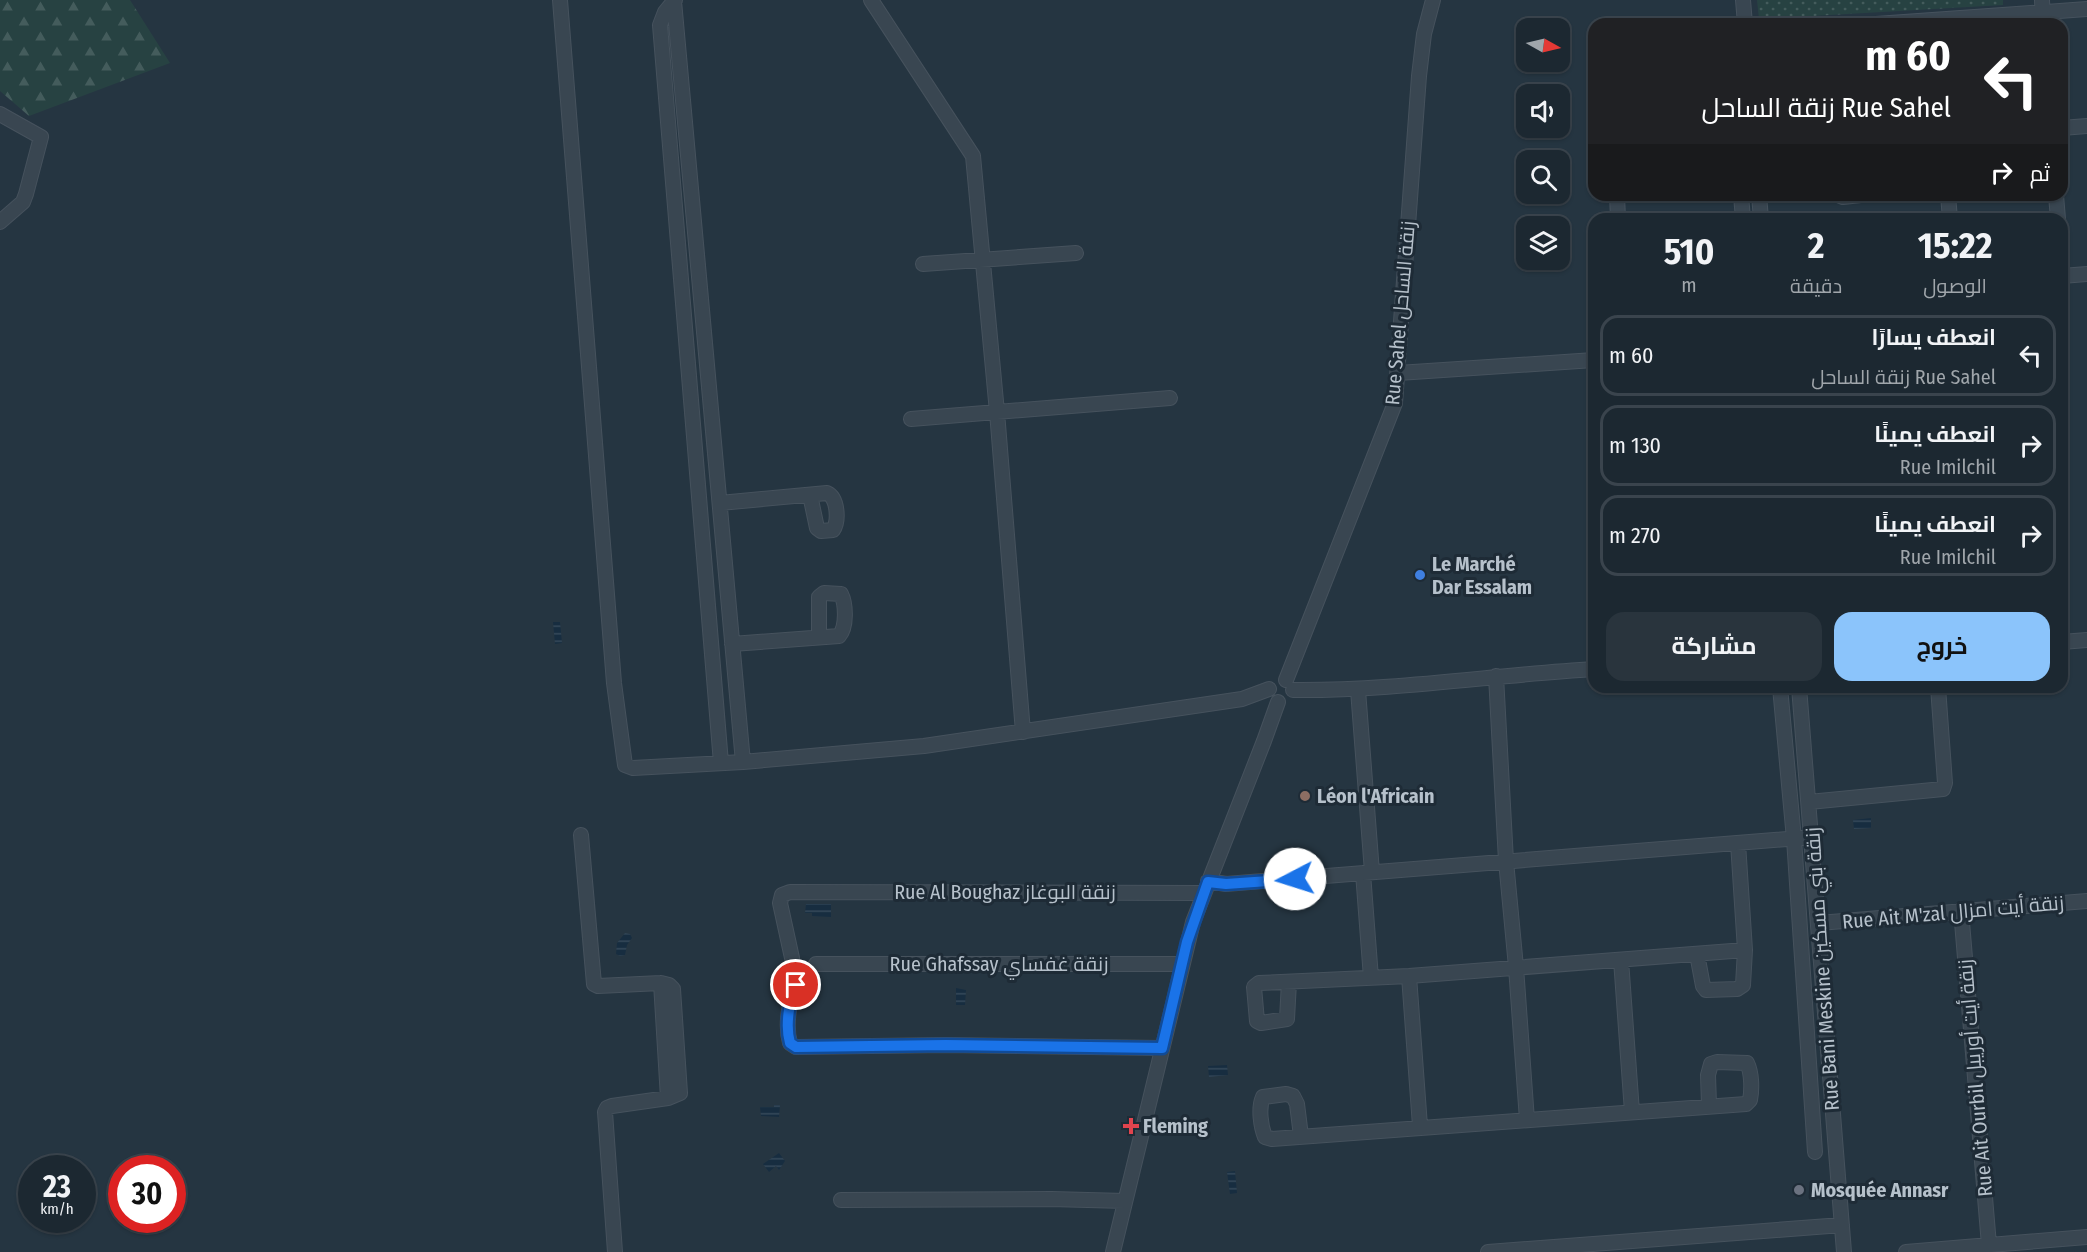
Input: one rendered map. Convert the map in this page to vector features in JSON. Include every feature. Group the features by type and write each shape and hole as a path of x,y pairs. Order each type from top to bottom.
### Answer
{"street":[{"path":"560,0 614,683 623,760 627,767 743,762 924,746 1242,699 1269,689 1275,680 1289,685 1358,690 1588,669"},
{"path":"674,0 662,17 660,25 721,763"},
{"path":"674,0 743,762"},
{"path":"871,0 973,156 1023,732"},
{"name":"Rue Sahel زنقة الساحل","path":"1289,685 1395,403 1419,76 1424,34 1433,0"},
{"path":"1743,0 1744,18"},
{"path":"1925,18 2014,7 2042,12 2087,9"},
{"path":"0,114 41,137 27,194 23,202 0,222"},
{"path":"2068,128 2087,126"},
{"path":"922,264 1076,253"},
{"path":"2068,275 2087,274"},
{"path":"1398,373 1588,360"},
{"path":"911,419 1170,398"},
{"path":"696,445 716,444"},
{"path":"720,503 810,495"},
{"path":"732,644 819,637"},
{"path":"2068,642 2087,640"},
{"path":"1496,676 1506,861 1527,1120"},
{"path":"1278,702 1289,699 1289,685"},
{"path":"1269,689 1271,696 1278,702"},
{"path":"1358,690 1371,978"},
{"path":"1781,693 1794,838 1815,1152"},
{"name":"Rue Bani Meskine زنقة بني مسكين","path":"1800,693 1844,1252"},
{"path":"1809,802 1943,789 1946,783 1938,693"},
{"path":"1113,1252 1193,922 1278,702"},
{"path":"581,835 594,984 600,986 661,983 669,985 673,989 678,1046 680,1092 678,1096 621,1104 606,1110 615,1252"},
{"name":"Rue Al Boughaz زنقة البوغاز","path":"792,958 780,907 780,899 786,893 1206,887 1812,837"},
{"path":"1697,954 1704,988 1709,990 1737,988 1743,985 1744,950 1738,843"},
{"name":"Rue Ait M'zal زنقة أيت امزال","path":"1819,922 2087,901"},
{"name":"Rue Ait Ourbil زنقة أيت أوريبل","path":"1961,910 1989,1245"},
{"path":"1289,982 1409,976 1744,950"},
{"path":"1621,960 1632,1112"},
{"name":"Rue Ghafssay زنقة غفساي","path":"816,964 1182,964"},
{"path":"1409,976 1420,1126"},
{"path":"796,985 791,999 788,1032 790,1043 796,1047 946,1045 1162,1048"},
{"path":"1301,1136 1709,1105"},
{"path":"841,1200 1125,1201"},
{"path":"1488,1252 1842,1225"},
{"path":"1906,1252 2087,1238"}],"green space":[{"path":"0,0 130,0 170,63 29,116 0,91"},
{"path":"1757,0 2003,0 2003,5 1759,18"}],"water":[{"path":"553,622 560,622 562,643 555,644"},
{"path":"1871,818 1871,828 1854,829 1853,820"},
{"path":"806,904 831,904 831,917 812,916 812,913 805,913"},
{"path":"625,933 630,934 632,938 627,945 625,955 620,956 616,954 617,943"},
{"path":"956,988 966,990 965,1005 956,1005"},
{"path":"1227,1065 1228,1075 1209,1077 1208,1066"},
{"path":"774,1105 780,1105 779,1117 761,1116 760,1107 774,1107"},
{"path":"779,1153 785,1161 779,1170 776,1166 769,1172 763,1164"},
{"path":"1235,1171 1237,1193 1230,1194 1227,1172"}],"place":[{"name":"Le Marché Dar Essalam","path":"1420,575"},
{"name":"Léon l'Africain","path":"1305,796"},
{"name":"Fleming","path":"1131,1126"},
{"name":"Mosquée Annasr","path":"1799,1190"}],"route":[{"path":"796,985 791,999 788,1032 790,1043 796,1047 946,1045 1162,1048 1187,942 1208,882 1226,884 1295,879"}]}
